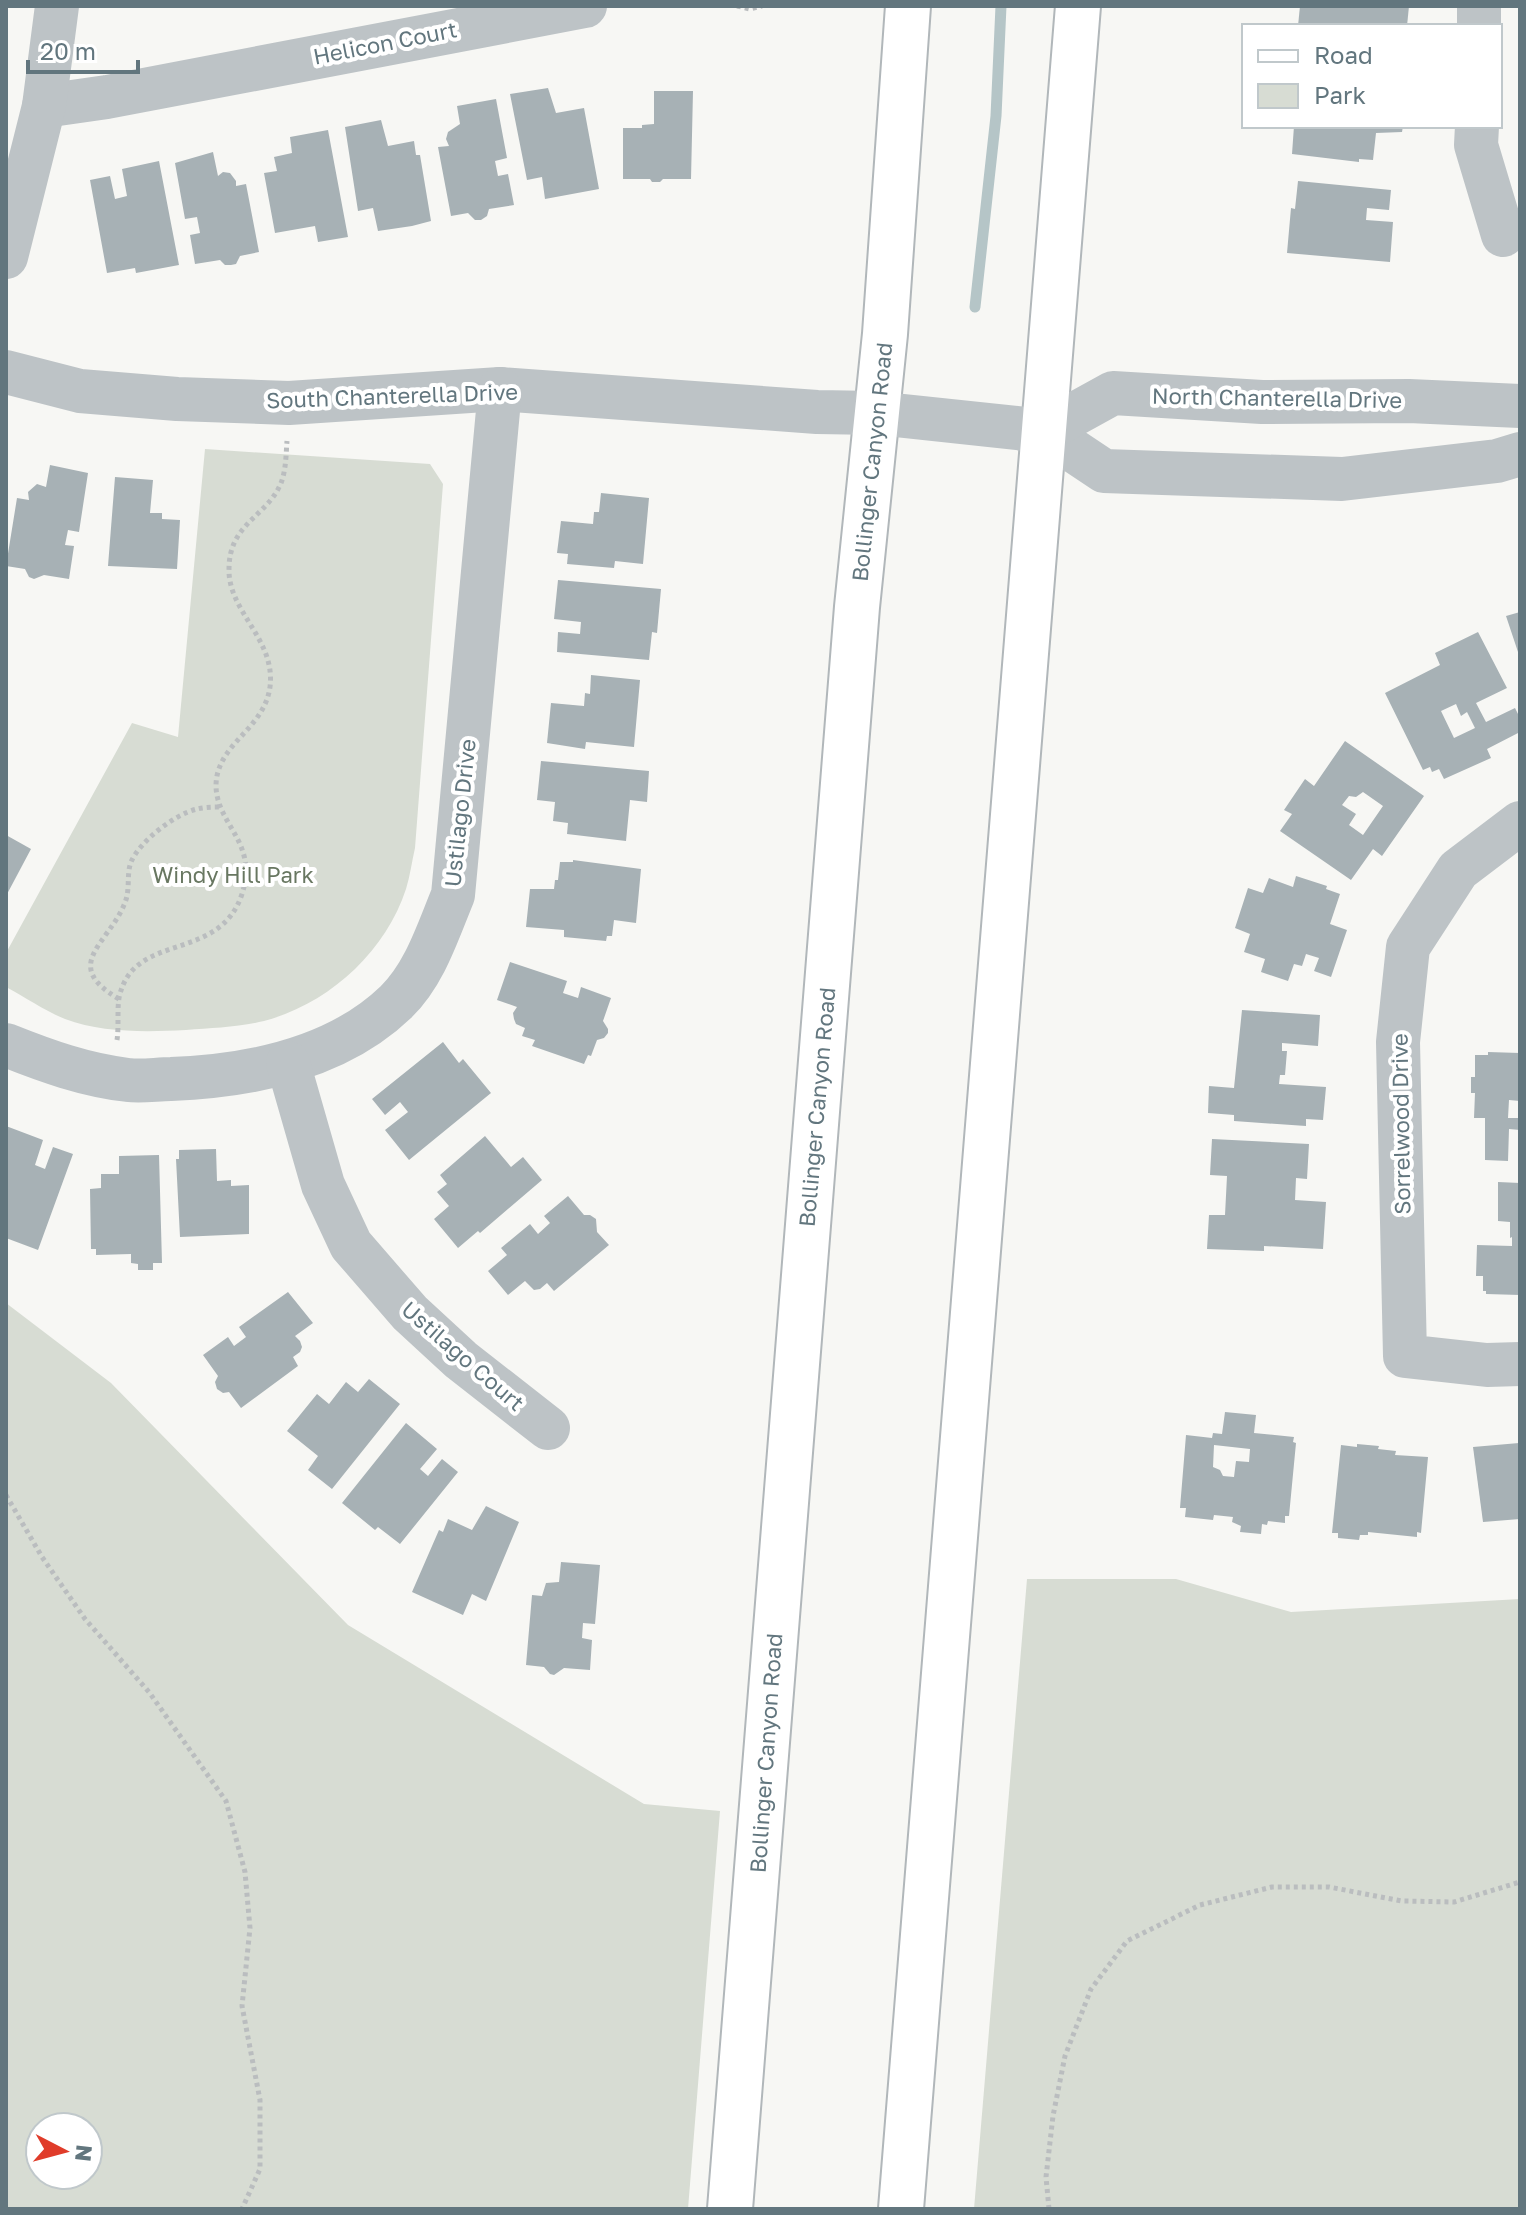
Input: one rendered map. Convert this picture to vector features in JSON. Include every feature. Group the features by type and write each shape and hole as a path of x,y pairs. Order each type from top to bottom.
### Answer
{"main road":[{"name":"Bollinger Canyon Road","path":"730,2209 857,607 885,334 908,6"},
{"path":"901,2209 1078,6"}],"street":[{"path":"6,257 44,106 57,6"},
{"name":"Helicon Court","path":"44,106 107,97 558,8"},
{"path":"1477,128 1476,145 1503,235"},
{"name":"South Chanterella Drive","path":"6,372 80,391 289,403 500,389 817,412 876,413"},
{"name":"Ustilago Drive","path":"6,1045 66,1069 131,1081 219,1077 288,1063 361,1030 398,1001 425,962 453,895 500,389"},
{"name":"North Chanterella Drive","path":"1044,431 1113,393 1262,402 1409,401 1520,406"},
{"path":"876,413 1044,431 1104,471 1342,479 1497,461 1520,454"},
{"name":"Sorrelwood Drive","path":"1520,823 1458,870 1408,947 1398,1042 1405,1356 1487,1365 1520,1364"},
{"name":"Ustilago Court","path":"288,1063 323,1185 351,1245 410,1313 461,1360 548,1428"}],"path":[{"path":"737,6 750,9 762,6"},
{"path":"112,1077 119,999 134,969 148,957 209,936 235,910 243,892 245,855 222,807 216,788 218,770 226,752 252,727 265,707 271,669 256,631 230,584 230,554 236,538 281,484 286,462 289,403"},
{"path":"119,999 101,989 92,976 90,964 93,950 107,935 124,905 130,887 129,866 135,854 178,816 197,809 222,807"},
{"path":"6,1495 42,1557 85,1619 149,1692 226,1801 245,1872 250,1928 242,2006 260,2100 260,2169 242,2209"},
{"path":"1049,2209 1046,2177 1053,2116 1065,2056 1091,1989 1127,1941 1200,1905 1272,1887 1329,1887 1402,1901 1454,1902 1520,1882"}],"green space":[{"name":"Windy Hill Park","path":"205,449 430,464 443,484 415,848 406,889 384,934 351,973 310,1002 264,1021 235,1026 155,1031 79,1024 6,987 6,953 132,723 178,737"},
{"path":"6,1303 111,1383 348,1625 644,1804 720,1811 688,2209 6,2209"},
{"path":"1027,1579 1176,1579 1291,1612 1520,1599 1520,2209 974,2209"}],"building":[{"path":"1300,6 1409,6 1407,24 1298,24"},
{"path":"548,88 556,113 584,108 599,189 545,199 542,177 527,180 510,94"},
{"path":"654,91 693,91 691,179 652,182 650,179 623,179 623,128 642,128 642,125 654,124"},
{"path":"496,99 507,158 495,161 498,176 508,174 514,205 489,209 487,216 481,220 475,220 468,213 451,216 438,147 449,146 446,139 448,132 460,124 457,106"},
{"path":"381,120 388,146 414,141 416,155 420,155 431,221 378,231 373,208 358,211 345,127"},
{"path":"1294,128 1403,128 1402,132 1376,133 1373,160 1359,159 1359,162 1292,154"},
{"path":"328,130 348,237 318,242 315,226 275,233 264,173 277,171 274,157 292,153 290,137"},
{"path":"213,152 218,176 223,172 230,173 236,186 246,184 259,252 240,256 236,264 231,265 225,265 220,260 195,264 190,235 200,233 197,217 185,219 175,163"},
{"path":"159,161 179,265 136,273 135,268 107,273 90,180 110,176 115,199 127,196 122,169"},
{"path":"1298,181 1391,190 1389,210 1367,208 1366,220 1393,222 1390,262 1287,253 1291,208 1295,209"},
{"path":"50,465 88,473 79,532 68,530 65,545 74,546 69,579 44,575 34,579 25,569 6,566 17,498 29,500 28,492 37,484 46,487"},
{"path":"115,477 153,480 150,513 162,513 162,519 180,520 177,569 108,566"},
{"path":"601,493 649,498 643,564 615,561 614,568 567,564 568,554 557,553 561,521 593,524 594,512 599,512"},
{"path":"558,580 661,589 657,633 652,632 649,660 557,652 558,632 580,634 581,622 554,619"},
{"path":"1520,612 1520,655 1519,655 1506,616"},
{"path":"1478,632 1507,688 1476,703 1486,722 1515,708 1520,718 1520,732 1487,749 1491,758 1444,779 1439,769 1432,772 1430,767 1423,770 1385,693 1440,665 1435,653","holes":["1456,704 1461,716 1467,712 1475,728 1454,738 1441,711"]},
{"path":"591,675 640,680 634,747 586,742 585,749 547,743 551,703 584,706 585,693 590,694"},
{"path":"1345,741 1424,796 1382,856 1373,849 1351,880 1280,831 1292,814 1284,810 1305,779 1314,786","holes":["1363,792 1383,806 1363,835 1349,825 1356,814 1342,805 1349,796 1356,797"]},
{"path":"541,761 649,771 647,802 630,800 626,841 567,834 568,823 553,821 555,802 537,800"},
{"path":"6,835 31,849 6,896"},
{"path":"573,860 641,869 636,923 614,920 612,936 607,936 606,941 564,937 564,930 526,927 530,889 554,889 560,862"},
{"path":"1296,876 1327,886 1326,889 1340,894 1330,924 1347,930 1331,977 1314,971 1319,958 1306,954 1302,966 1294,964 1288,981 1261,972 1265,959 1244,952 1250,934 1235,928 1248,888 1263,893 1269,878 1293,887"},
{"path":"510,962 567,981 563,993 578,998 581,987 611,998 603,1021 608,1033 597,1040 584,1064 532,1046 535,1040 522,1036 525,1028 516,1024 514,1019 513,1013 517,1007 497,1000"},
{"path":"1242,1010 1320,1015 1318,1046 1282,1043 1282,1051 1287,1051 1285,1075 1280,1075 1279,1084 1326,1087 1323,1120 1306,1119 1306,1126 1234,1121 1234,1115 1208,1113 1209,1086 1234,1088"},
{"path":"443,1042 459,1063 463,1059 491,1093 409,1160 385,1130 408,1112 400,1102 385,1115 372,1099"},
{"path":"1488,1052 1520,1053 1520,1101 1509,1100 1508,1118 1520,1118 1520,1130 1509,1129 1508,1161 1485,1160 1485,1118 1474,1118 1475,1093 1471,1093 1471,1077 1475,1077 1475,1055 1488,1055"},
{"path":"6,1126 43,1140 35,1165 45,1169 53,1147 73,1154 38,1250 6,1238"},
{"path":"485,1136 511,1167 523,1157 542,1180 458,1248 434,1219 449,1206 437,1192 447,1184 440,1175"},
{"path":"1212,1139 1309,1144 1307,1179 1296,1178 1295,1200 1326,1202 1323,1249 1264,1246 1264,1251 1207,1249 1209,1215 1225,1215 1227,1176 1210,1175"},
{"path":"216,1149 217,1181 231,1180 231,1186 249,1185 249,1234 180,1237 176,1159 179,1159 179,1150"},
{"path":"159,1155 162,1263 153,1263 153,1270 138,1270 138,1264 131,1263 131,1254 96,1255 96,1249 91,1249 90,1189 101,1188 101,1174 119,1174 119,1156"},
{"path":"1498,1182 1520,1183 1520,1295 1486,1294 1483,1291 1483,1276 1476,1276 1477,1245 1512,1246 1510,1222 1498,1221"},
{"path":"568,1196 584,1215 596,1219 597,1232 609,1245 554,1291 547,1283 534,1290 525,1281 508,1295 488,1271 507,1255 501,1248 530,1224 538,1234 550,1223 544,1216"},
{"path":"288,1292 313,1323 295,1336 302,1347 293,1357 298,1366 241,1408 229,1392 223,1393 217,1389 215,1382 218,1376 203,1355 228,1337 234,1346 246,1337 239,1327"},
{"path":"369,1379 400,1404 332,1489 308,1470 318,1456 287,1431 317,1394 329,1404 346,1382 358,1392"},
{"path":"1225,1412 1256,1415 1254,1433 1294,1437 1289,1516 1285,1516 1285,1523 1268,1521 1267,1525 1262,1524 1261,1534 1240,1532 1241,1526 1232,1522 1233,1517 1214,1515 1213,1520 1185,1517 1186,1508 1180,1508 1186,1435 1212,1438 1213,1433 1222,1434","holes":["1214,1445 1250,1449 1249,1462 1236,1461 1234,1477 1223,1476 1220,1470 1213,1467"]},
{"path":"406,1423 437,1449 420,1469 428,1476 442,1459 458,1472 400,1544 378,1527 375,1530 342,1503"},
{"path":"1519,1443 1520,1519 1483,1522 1473,1447"},
{"path":"1357,1444 1379,1446 1378,1449 1396,1451 1395,1455 1428,1457 1421,1533 1417,1532 1417,1537 1368,1532 1368,1535 1360,1535 1359,1540 1338,1538 1338,1533 1332,1533 1341,1445 1357,1447"},
{"path":"486,1506 519,1522 486,1601 472,1594 463,1615 412,1592 439,1530 443,1532 448,1519 472,1530"},
{"path":"561,1562 600,1565 595,1624 583,1623 582,1638 592,1640 590,1670 564,1668 554,1675 544,1667 526,1665 532,1595 542,1596 546,1583 559,1582"}],"waterway":[{"path":"975,307 996,116 1001,6"}]}
